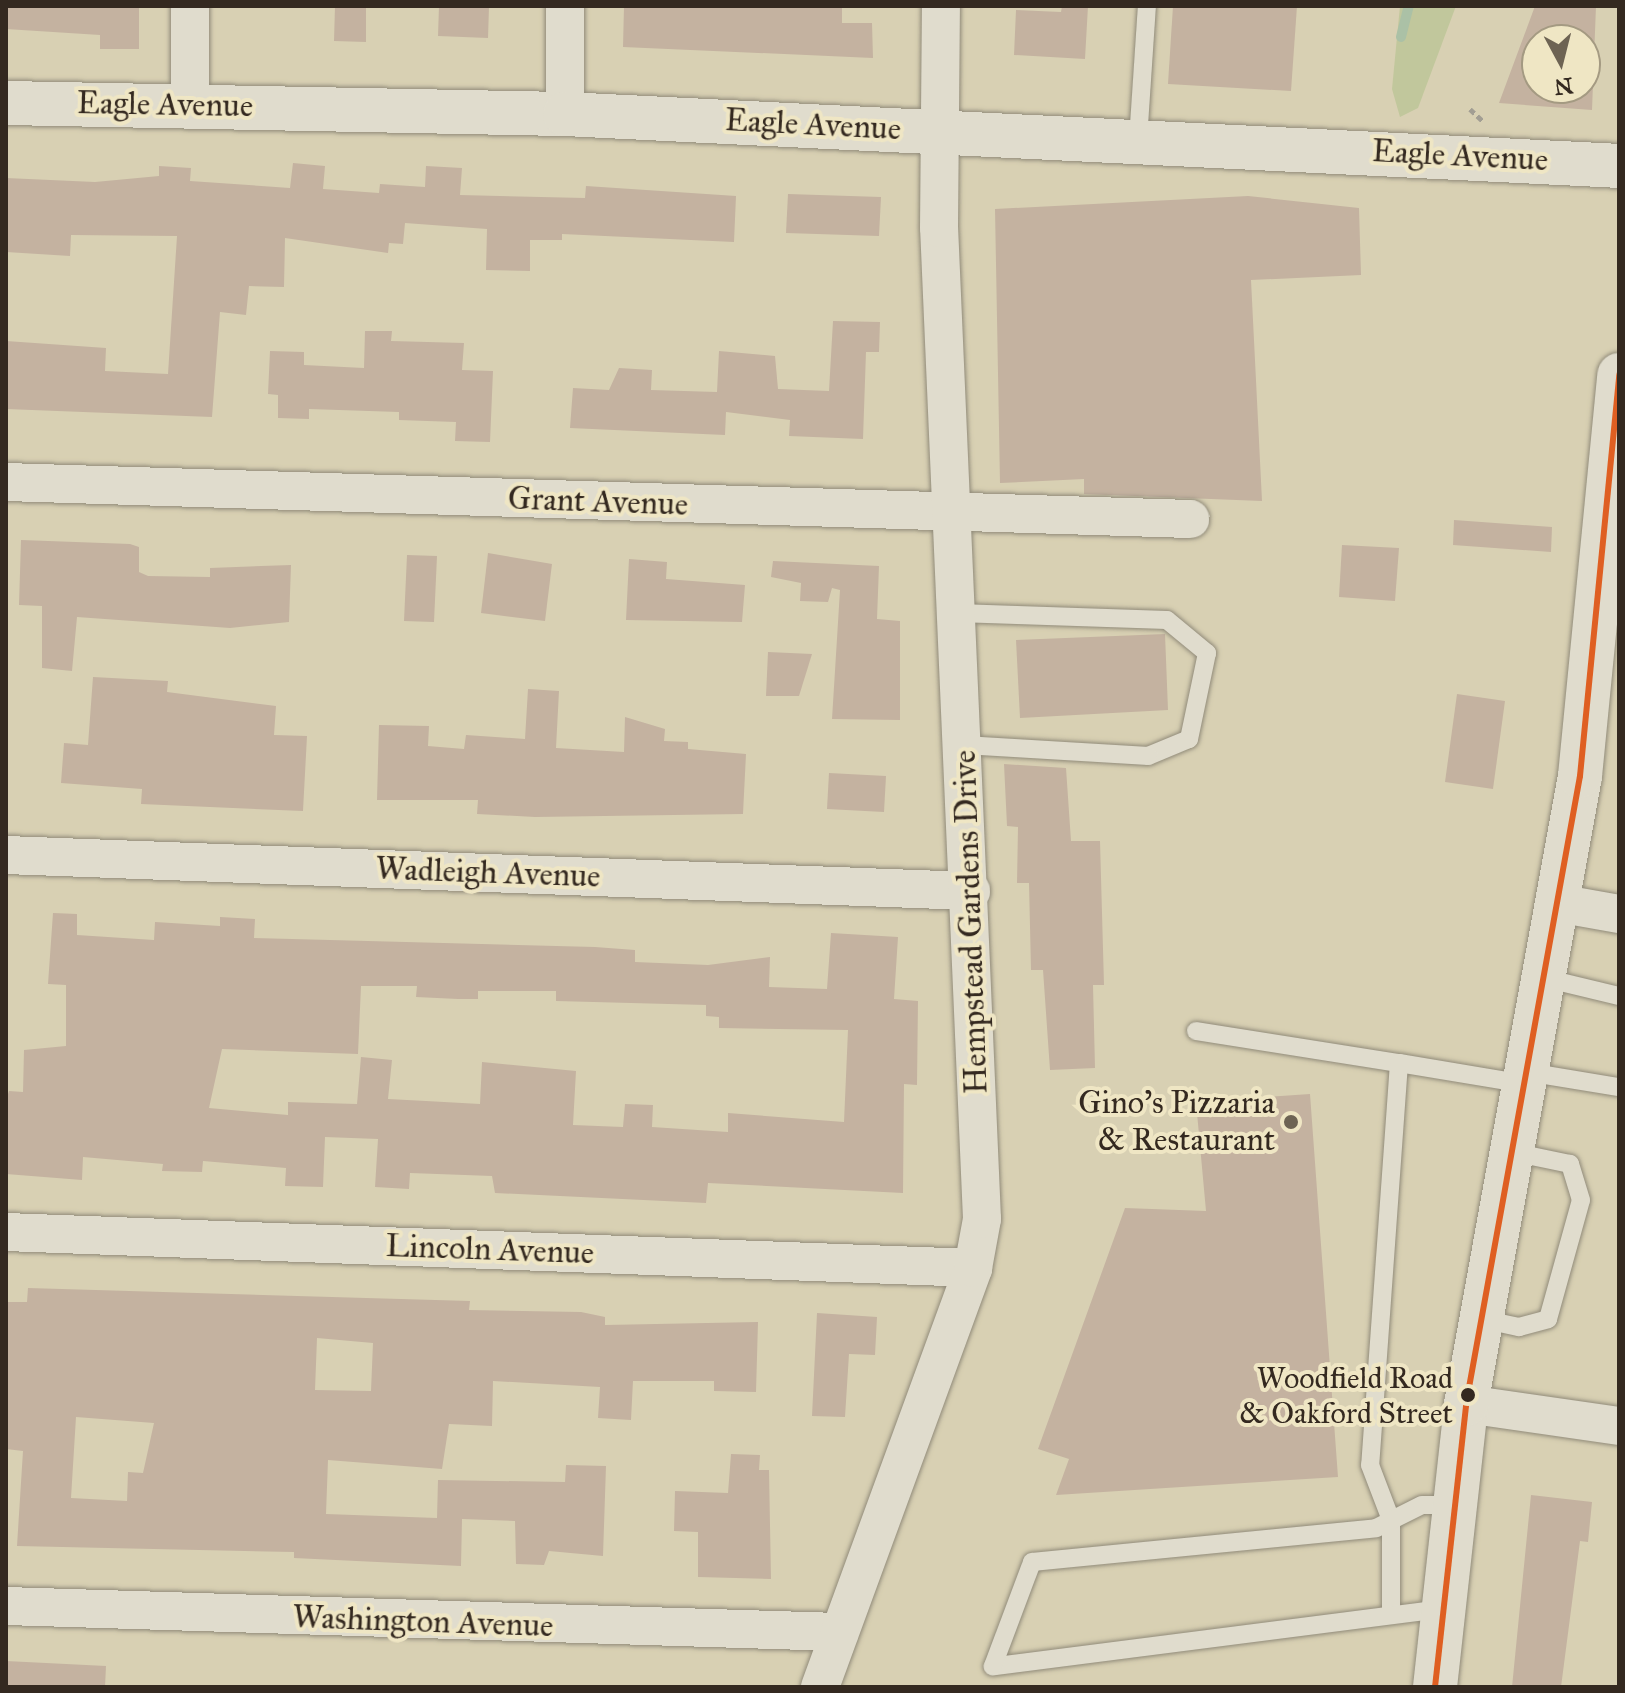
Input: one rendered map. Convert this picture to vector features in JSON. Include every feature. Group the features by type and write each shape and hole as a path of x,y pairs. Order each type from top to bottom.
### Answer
{"street":[{"path":"190,6 190,104"},
{"path":"565,6 565,114"},
{"name":"Hempstead Gardens Drive","path":"820,1687 973,1268 982,1204 953,515 940,130 941,6"},
{"name":"Eagle Avenue","path":"6,103 190,104 565,114 940,130 1619,166"},
{"path":"1435,1687 1441,1609 1466,1404 1557,903 1612,560 1619,375"},
{"name":"Grant Avenue","path":"6,482 953,515 1190,519"},
{"name":"Wadleigh Avenue","path":"6,855 971,891"},
{"path":"1557,903 1619,914"},
{"name":"Lincoln Avenue","path":"6,1232 973,1268"},
{"path":"1466,1404 1619,1426"},
{"name":"Washington Avenue","path":"6,1606 840,1632"}],"lane":[{"path":"1138,140 1147,6"},
{"path":"957,613 1167,620 1207,653 1189,739 1148,756 964,745"},
{"path":"1543,978 1619,996"},
{"path":"1196,1031 1399,1063 1619,1087"},
{"path":"1391,1615 1391,1520 1370,1465 1399,1063"},
{"path":"1481,1319 1519,1327 1548,1319 1581,1200 1570,1164 1512,1152"},
{"path":"1441,1609 993,1666 1032,1562 1391,1520 1422,1505 1453,1505"}],"path":[{"path":"1470,109 1486,124"}],"green space":[{"path":"1400,6 1456,6 1418,108 1400,117 1392,89"}],"building":[{"path":"6,6 139,6 139,49 100,49 100,35 6,29"},
{"path":"335,6 366,6 366,42 334,41"},
{"path":"439,6 489,6 488,38 438,36"},
{"path":"624,6 842,6 842,23 872,23 873,58 623,47"},
{"path":"1062,6 1088,6 1085,59 1014,55 1016,10 1061,12"},
{"path":"1173,6 1297,6 1291,91 1168,84"},
{"path":"1535,6 1596,6 1595,24 1528,24"},
{"path":"1521,44 1521,104 1592,104 1592,110 1499,103"},
{"path":"293,163 325,166 323,189 379,193 380,184 425,187 426,166 462,168 460,195 585,198 586,186 736,196 734,242 562,234 562,240 530,240 530,271 486,270 487,229 405,223 403,244 389,243 388,253 285,238 284,287 249,286 246,315 220,312 212,417 6,409 6,341 106,348 105,371 168,374 177,236 71,235 70,256 6,252 6,178 95,182 159,176 159,166 191,168 190,181 290,188"},
{"path":"788,194 881,197 879,236 786,233"},
{"path":"1248,196 1359,208 1361,275 1251,280 1262,501 1084,494 1084,479 1000,483 995,209"},
{"path":"833,321 880,322 879,352 866,352 863,439 789,436 790,420 726,412 725,435 570,428 573,388 609,390 619,368 652,370 651,390 717,392 719,351 775,356 778,389 829,391"},
{"path":"365,331 392,331 391,341 464,343 462,370 493,371 490,442 455,441 456,422 399,420 399,412 309,409 309,419 278,418 278,395 268,394 270,351 304,352 304,365 364,368"},
{"path":"1454,520 1552,527 1551,552 1453,545"},
{"path":"21,540 130,544 139,547 139,572 148,576 210,577 210,568 291,565 289,622 230,628 77,617 72,671 42,668 42,606 19,605"},
{"path":"1342,545 1399,548 1395,601 1339,597"},
{"path":"488,553 552,564 545,621 481,613"},
{"path":"407,555 437,556 434,622 404,621"},
{"path":"629,559 667,562 666,579 745,585 742,622 626,620"},
{"path":"773,561 879,566 877,619 900,621 900,720 832,719 840,590 832,588 828,602 800,601 801,583 771,577"},
{"path":"1165,634 1168,710 1020,718 1016,640"},
{"path":"768,652 812,654 799,696 766,696"},
{"path":"93,677 168,681 167,692 276,706 274,735 307,736 303,811 141,804 142,789 61,783 64,743 88,745"},
{"path":"528,689 559,691 556,748 624,752 625,717 665,729 664,741 688,742 688,749 746,754 743,814 535,817 477,814 478,800 377,800 379,725 429,726 428,746 464,749 466,735 525,739"},
{"path":"1457,694 1505,701 1493,789 1445,782"},
{"path":"1004,764 1066,768 1071,841 1100,841 1104,985 1093,985 1095,1068 1050,1070 1043,970 1031,970 1029,883 1017,883 1018,827 1007,826"},
{"path":"829,773 886,776 884,812 827,809"},
{"path":"53,913 77,914 77,935 154,940 155,922 220,926 220,917 255,919 254,938 595,947 635,950 635,962 708,965 770,957 769,987 827,989 831,933 898,937 894,999 918,1001 917,1085 904,1084 903,1193 708,1183 706,1203 495,1193 492,1176 410,1173 409,1189 375,1187 378,1139 325,1137 323,1187 285,1186 286,1168 203,1161 202,1172 162,1171 163,1164 83,1157 82,1180 6,1174 6,1100 9,1091 23,1092 24,1050 66,1046 66,985 48,984","holes":["361,986 417,986 416,997 478,999 478,991 556,991 556,1001 706,1005 706,1016 719,1017 719,1028 848,1030 844,1122 728,1113 728,1132 652,1127 653,1105 625,1104 623,1127 573,1125 576,1071 482,1062 480,1104 388,1099 392,1060 361,1057 357,1104 288,1102 288,1115 209,1108 222,1049 358,1054"]},
{"path":"1310,1094 1338,1477 1056,1495 1069,1459 1038,1449 1125,1208 1206,1211 1196,1102"},
{"path":"28,1288 470,1301 469,1310 581,1312 605,1317 605,1325 758,1322 756,1392 714,1391 714,1381 633,1381 631,1420 598,1418 600,1387 493,1381 492,1426 449,1424 442,1469 328,1460 326,1514 437,1518 438,1480 565,1482 566,1465 606,1466 603,1556 549,1551 544,1565 516,1564 515,1521 462,1519 461,1566 294,1558 294,1552 17,1546 23,1451 6,1449 6,1302 27,1302","holes":["317,1338 373,1343 371,1391 315,1390","76,1417 154,1423 143,1473 128,1472 127,1501 71,1498"]},
{"path":"817,1313 877,1317 875,1355 849,1354 845,1417 812,1416"},
{"path":"731,1454 760,1455 759,1470 769,1470 771,1579 698,1577 698,1532 674,1531 675,1491 728,1493"},
{"path":"1531,1495 1592,1502 1588,1542 1580,1541 1561,1687 1512,1687"},
{"path":"6,1661 106,1666 105,1687 6,1687"}],"waterway":[{"path":"1401,37 1409,6"}],"transit line":[{"path":"1435,1687 1466,1404 1580,776 1619,375"}],"place":[{"name":"Gino's Pizzaria & Restaurant","path":"1291,1122"},
{"name":"Woodfield Road & Oakford Street","path":"1468,1395"}]}
